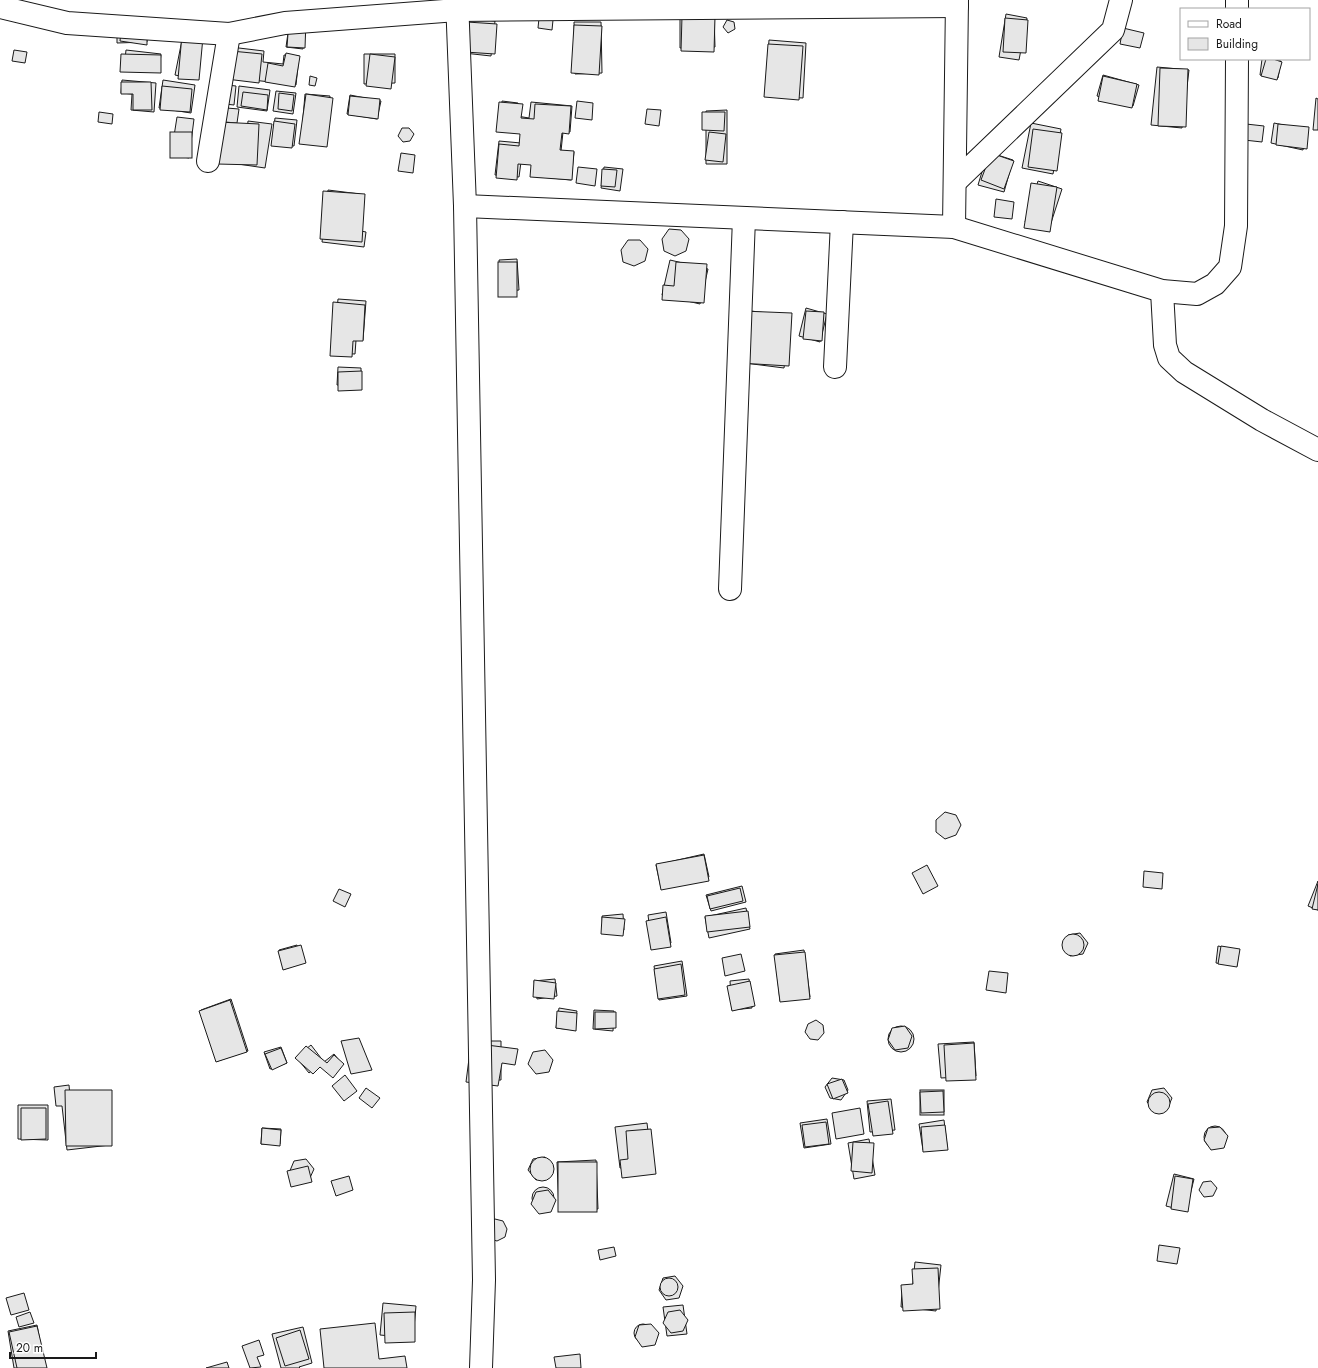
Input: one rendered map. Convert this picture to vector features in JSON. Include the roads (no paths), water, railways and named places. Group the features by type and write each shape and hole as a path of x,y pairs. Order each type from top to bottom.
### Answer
{"street":[{"path":"954,182 1113,30 1122,0"},
{"path":"0,6 67,23 229,34 285,23 457,5 957,3 954,227"},
{"path":"457,5 465,206 472,591 484,1280 481,1368"},
{"path":"208,161 229,34"},
{"path":"465,206 954,227 1162,291 1197,294 1215,284 1230,267 1236,226 1237,60"},
{"path":"730,589 744,218"},
{"path":"835,367 842,222"},
{"path":"1162,291 1165,345 1169,358 1184,372 1262,420 1318,450"}]}
